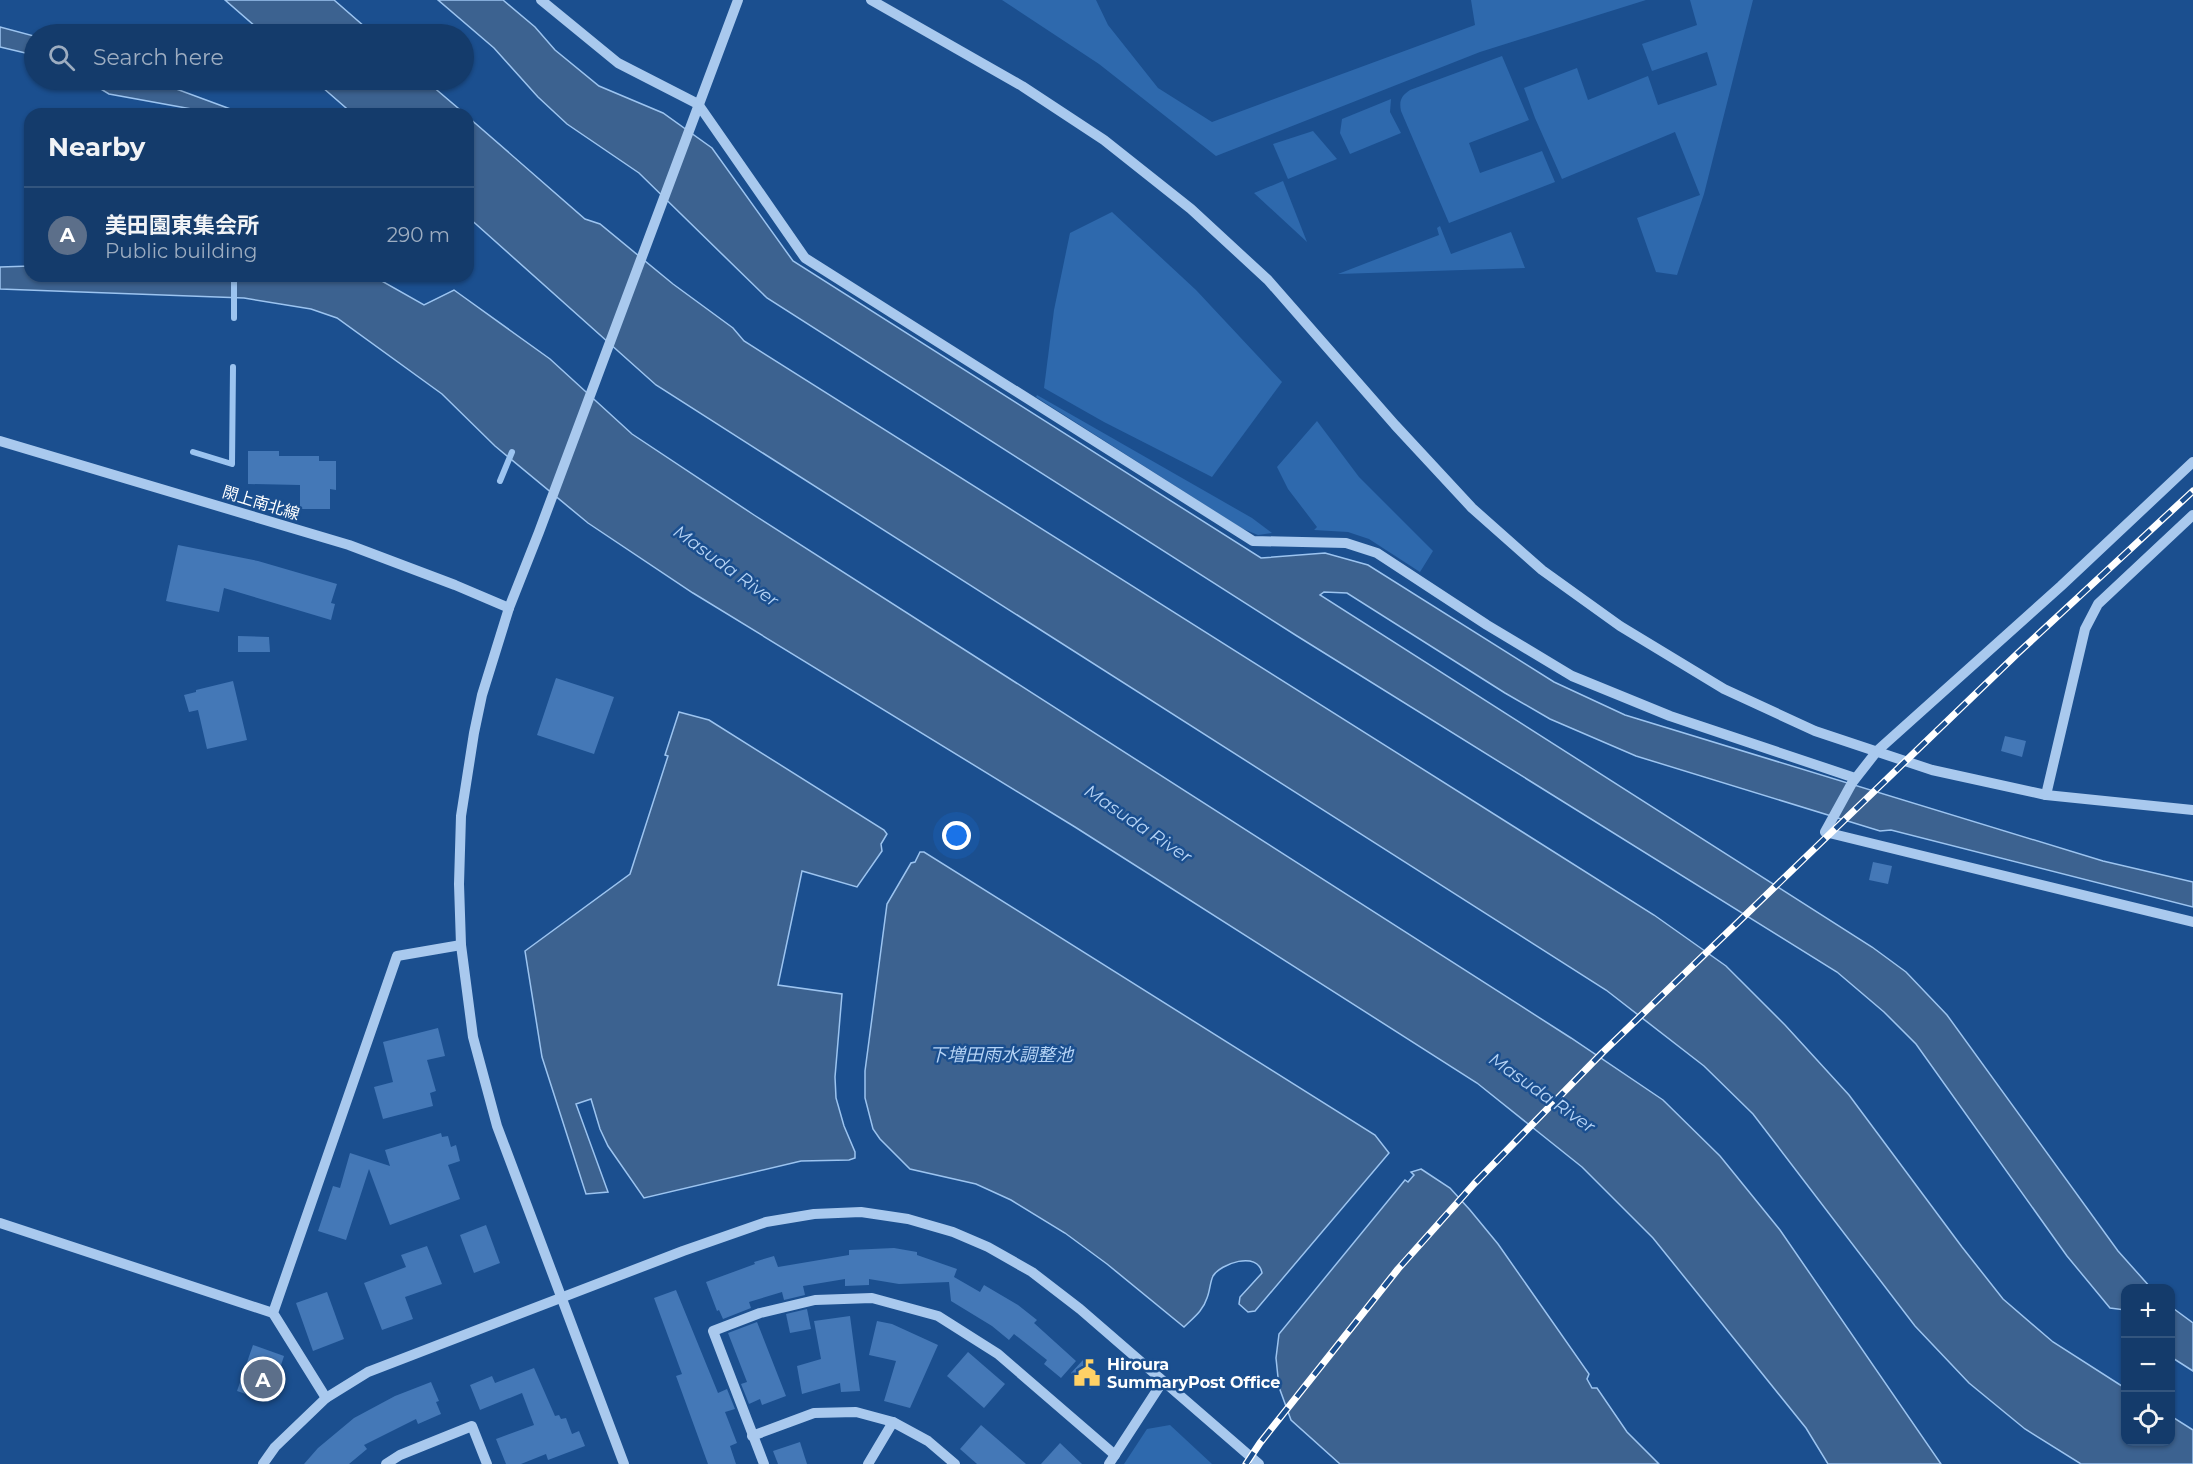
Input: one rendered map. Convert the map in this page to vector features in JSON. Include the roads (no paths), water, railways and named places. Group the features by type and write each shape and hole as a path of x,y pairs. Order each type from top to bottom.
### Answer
{"street":[{"path":"541,0 618,63 698,104 805,258 1253,541 1346,543 1377,553 1487,625 1572,676 1670,716 1854,781"},
{"path":"624,1464 506,1151 483,1078 474,1038 461,945 459,884 461,816 482,695 509,608 738,0"},
{"path":"871,0 1022,86 1104,140 1191,209 1268,280 1395,425 1472,508 1542,570 1620,626 1724,689 1815,731 1932,770 2046,795 2193,810"},
{"name":"閖上南北線","path":"0,441 349,545 509,608"},
{"path":"2193,462 2061,586 1877,751 1854,781 1825,832 2193,922"},
{"path":"2046,795 2085,629 2091,615 2098,604 2193,515"},
{"path":"273,1313 397,956 461,945"},
{"path":"263,1464 275,1447 326,1398 368,1372 683,1251 766,1222 814,1214 861,1212 885,1215 953,1232 988,1247 1032,1272 1080,1309 1259,1464"},
{"path":"0,1223 273,1313 326,1398"},
{"path":"764,1464 713,1331 760,1313 815,1300 872,1298 938,1316 998,1354 1112,1459 1163,1381"},
{"path":"752,1436 814,1413 856,1412 893,1422 928,1441 954,1464"},
{"path":"868,1464 893,1422"},
{"path":"386,1464 400,1455 472,1426 487,1464"}],"water":[{"path":"225,0 334,0 362,24 253,24"},
{"path":"438,0 503,0 535,27 555,50 599,86 663,113 712,148 793,261 1261,558 1325,553 1368,565 1554,682 1625,715 2103,861 2193,882 2193,907 1891,830 1880,831 1636,756 1550,719 1347,593 1324,592 1320,595 1872,947 1906,972 1947,1015 2118,1251 2147,1284 2121,1284 2121,1309 2110,1308 2067,1256 1916,1044 1884,1012 1837,972 1297,636 767,298 639,173 567,124 538,97 494,48 474,31 474,24 466,24"},
{"path":"0,27 24,33 24,53 0,47"},
{"path":"102,90 179,90 228,108 186,108 109,94"},
{"path":"325,90 437,90 458,108 346,108"},
{"path":"474,122 585,219 600,224 673,284 733,328 744,341 1654,915 1726,966 1785,1025 1849,1095 2003,1299 2053,1342 2121,1385 2121,1446 2175,1446 2175,1419 2193,1430 2193,1464 2081,1464 2025,1429 1969,1383 1915,1326 1753,1114 1704,1066 1606,990 656,385 474,222"},
{"name":"Masuda River","path":"24,266 24,282 384,282 424,305 454,290 550,359 632,434 754,515 1571,1038 1663,1100 1720,1156 1780,1230 1941,1464 1828,1464 1806,1428 1653,1238 1582,1167 1477,1083 1075,827 693,593 588,523 495,446 442,394 337,318 311,309 244,298 0,289 0,267"},
{"path":"679,712 709,720 887,834 881,844 882,851 857,887 802,871 778,985 842,994 835,1077 836,1098 855,1152 855,1158 801,1161 644,1198 608,1146 591,1099 576,1104 608,1192 586,1194 542,1057 525,951 630,874 668,756 665,755"},
{"name":"下増田雨水調整池","path":"920,852 924,852 1375,1135 1389,1153 1255,1311 1248,1312 1239,1304 1240,1297 1262,1273 1254,1262 1239,1261 1217,1271 1211,1281 1203,1307 1184,1327 1065,1233 1011,1200 976,1184 910,1169 880,1139 873,1129 865,1098 865,1071 887,904"},
{"path":"1421,1169 1450,1188 1498,1244 1589,1374 1587,1379 1592,1388 1597,1388 1627,1432 1659,1464 1340,1464 1291,1420 1279,1387 1276,1358 1279,1334 1405,1180 1408,1182 1414,1175 1411,1172"},
{"path":"2175,1310 2193,1323 2193,1371 2175,1360"}],"waterway":[{"path":"234,282 234,318"},
{"path":"193,452 232,464 233,367"},
{"path":"500,481 512,452"}],"railway":[{"path":"1246,1464 1260,1443 1398,1269 1474,1184 1602,1053 2018,653 2193,491"}],"place":[{"name":"Hiroura SummaryPost Office","path":"1087,1373"},
{"name":"美田園東集会所","path":"263,1379"}]}
